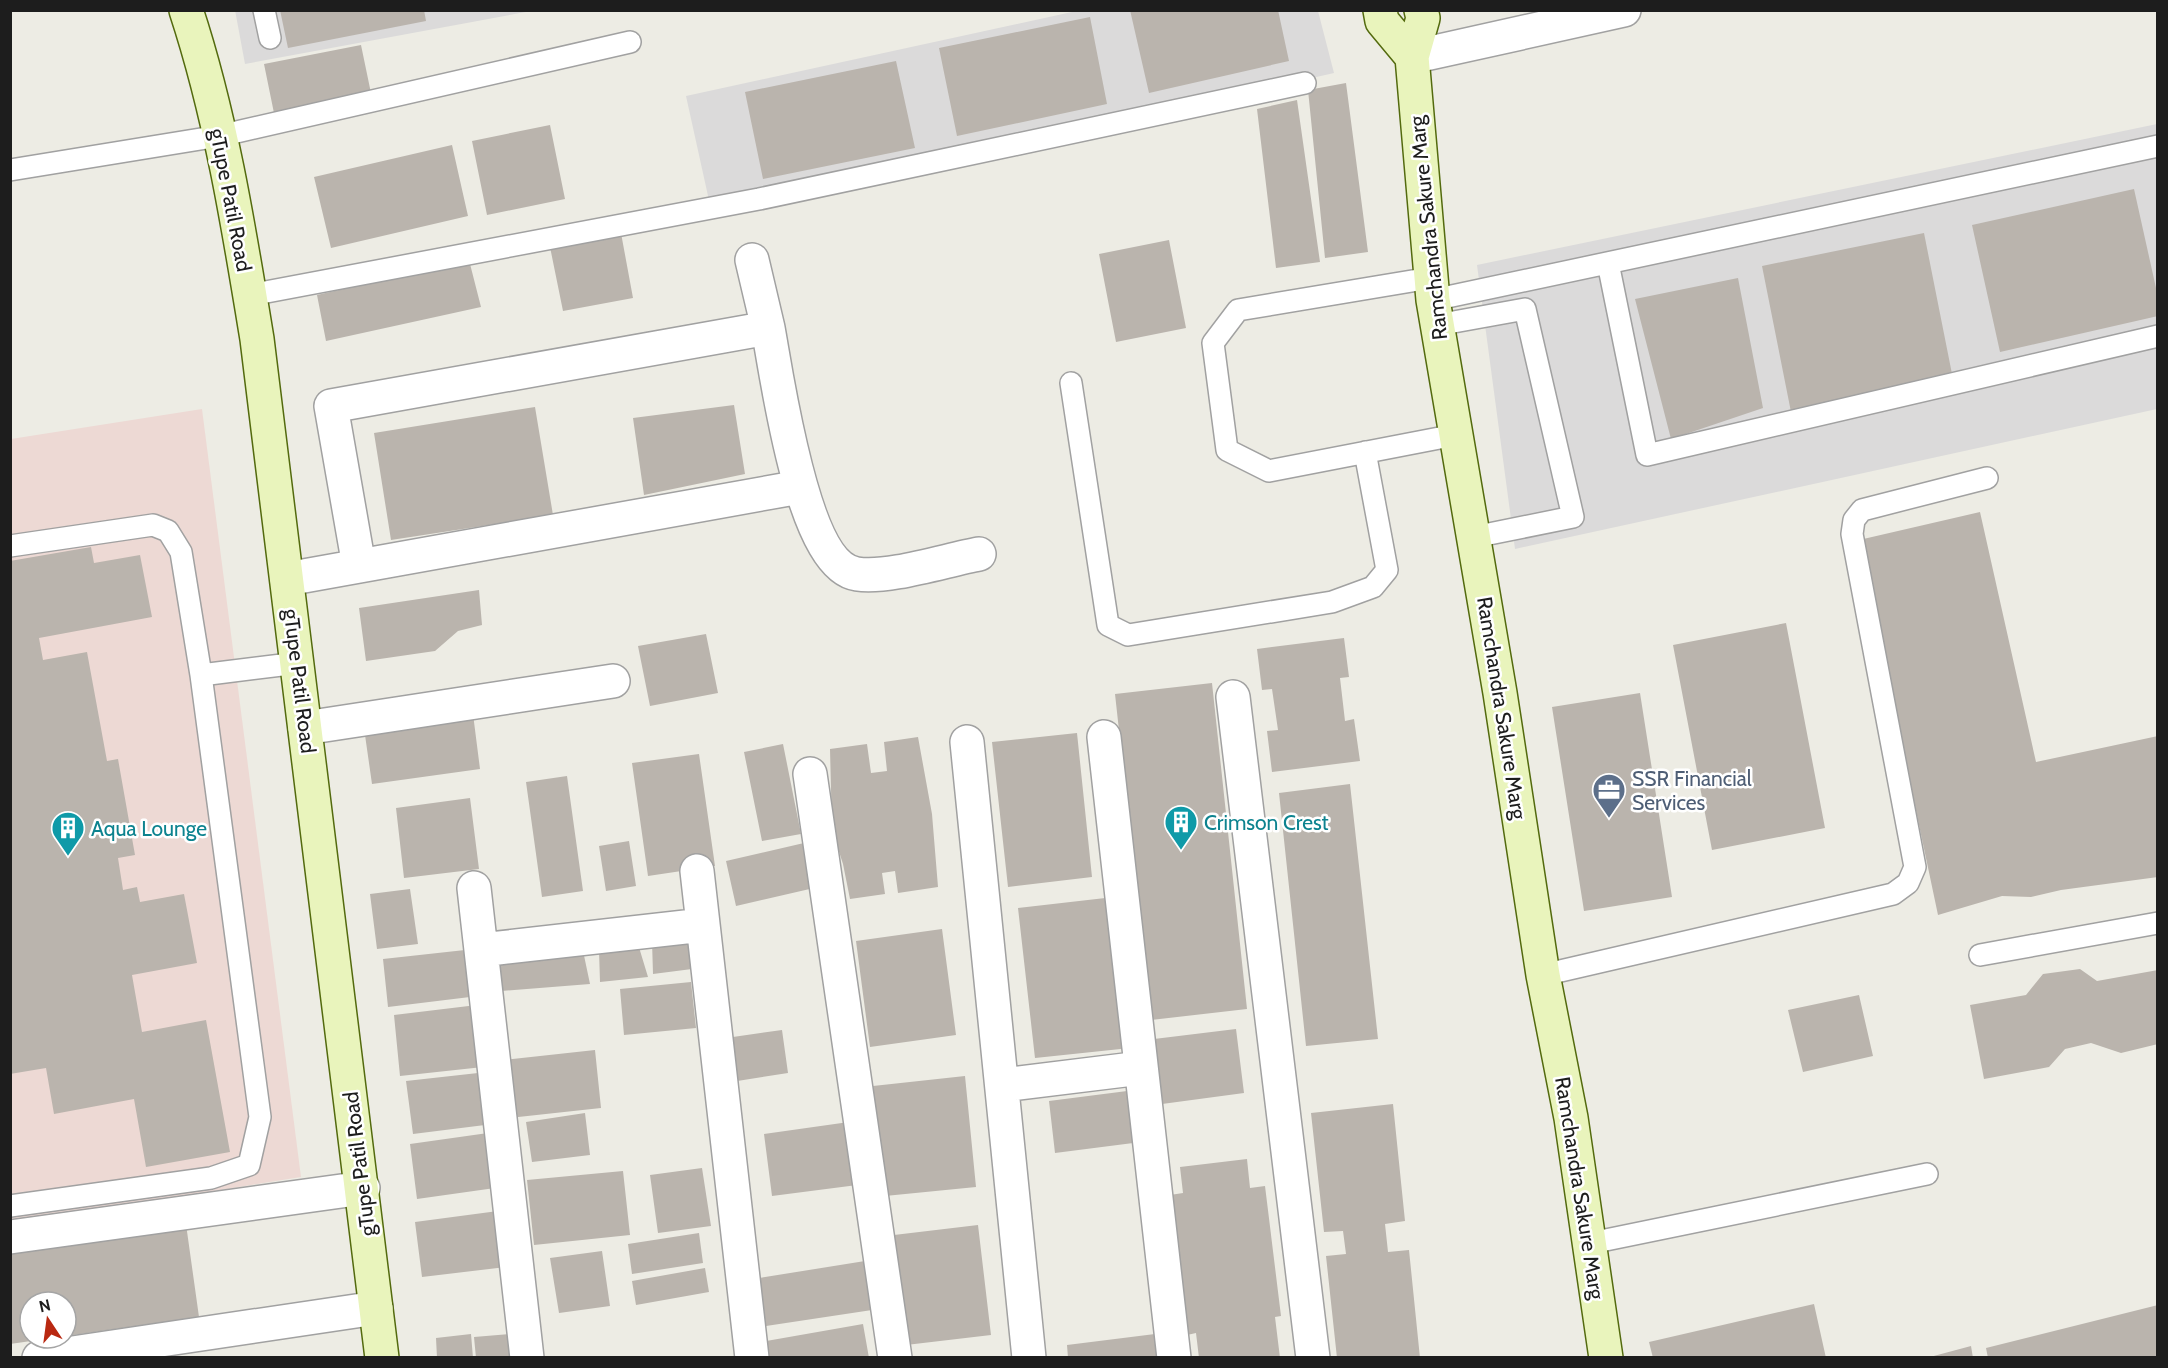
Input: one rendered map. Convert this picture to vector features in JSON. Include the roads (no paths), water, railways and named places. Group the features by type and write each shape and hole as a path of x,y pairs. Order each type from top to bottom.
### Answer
{"street":[{"name":"gTupe Patil Road","path":"186,10 201,54 250,296 363,1188 364,1310 382,1358"},
{"path":"1380,10 1382,21 1412,57 1624,10"},
{"name":"Ramchandra Sakure Marg","path":"1422,10 1423,18 1412,57 1433,301 1474,537 1543,975 1591,1243 1606,1358"},
{"path":"753,260 800,487 819,540 836,561 854,574 875,575 979,554"},
{"path":"359,566 331,406 768,328"},
{"path":"287,579 800,487"},
{"path":"305,728 613,681"},
{"path":"1233,697 1313,1358"},
{"path":"1104,737 1174,1358"},
{"path":"967,742 1029,1358"},
{"path":"810,774 895,1358"},
{"path":"697,871 752,1358"},
{"path":"474,888 527,1358"},
{"path":"481,950 703,925"},
{"path":"1002,1085 1141,1068"},
{"path":"10,1237 363,1188"},
{"path":"39,1358 364,1310"}],"lane":[{"path":"264,10 270,38"},
{"path":"10,170 219,136 630,42"},
{"path":"250,296 759,199 1305,83"},
{"path":"1433,301 2157,146"},
{"path":"1608,263 1647,455 2157,336"},
{"path":"1455,435 1269,471 1227,450 1214,343 1238,310 1433,301 1525,309 1573,517 1474,537"},
{"path":"1071,383 1108,625 1128,635 1332,602 1373,587 1387,570 1365,452"},
{"path":"1543,975 1893,894 1908,883 1915,867 1852,534 1854,520 1862,510 1987,478"},
{"path":"10,546 153,525 168,531 181,552 201,675 260,1117 249,1165 211,1178 10,1206"},
{"path":"201,675 298,663"},
{"path":"1980,955 2157,922"},
{"path":"1591,1243 1927,1174"}],"place":[{"name":"SSR Financial Services","path":"1609,819"},
{"name":"Crimson Crest","path":"1181,851"},
{"name":"Aqua Lounge","path":"68,857"}]}
